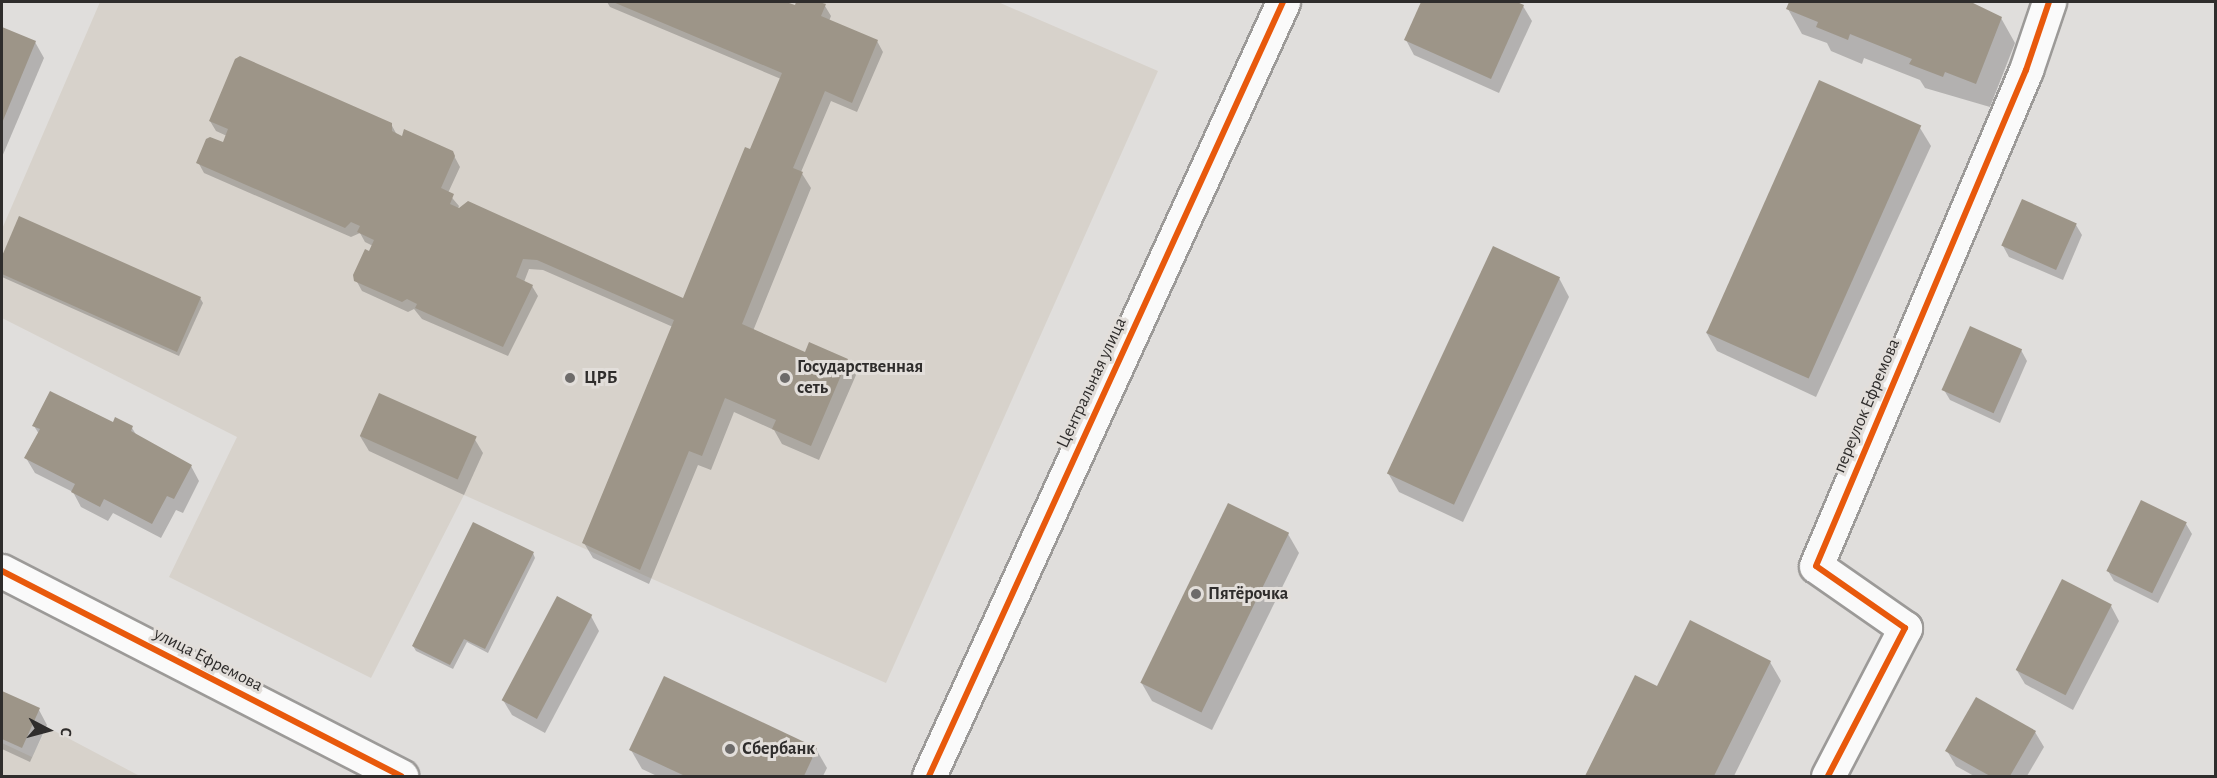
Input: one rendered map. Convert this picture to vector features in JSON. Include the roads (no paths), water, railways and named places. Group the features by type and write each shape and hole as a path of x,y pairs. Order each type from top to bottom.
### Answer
{"street":[{"name":"Центральная улица","path":"928,777 1283,2"},
{"name":"переулок Ефремова","path":"1828,777 1905,628 1816,566 2026,70 2049,2"},
{"name":"улица Ефремова","path":"2,571 401,777"}],"place":[{"name":"ЦРБ","path":"570,378"},
{"name":"Государственная сеть","path":"785,378"},
{"name":"Пятёрочка","path":"1196,594"},
{"name":"Сбербанк","path":"730,749"}]}
